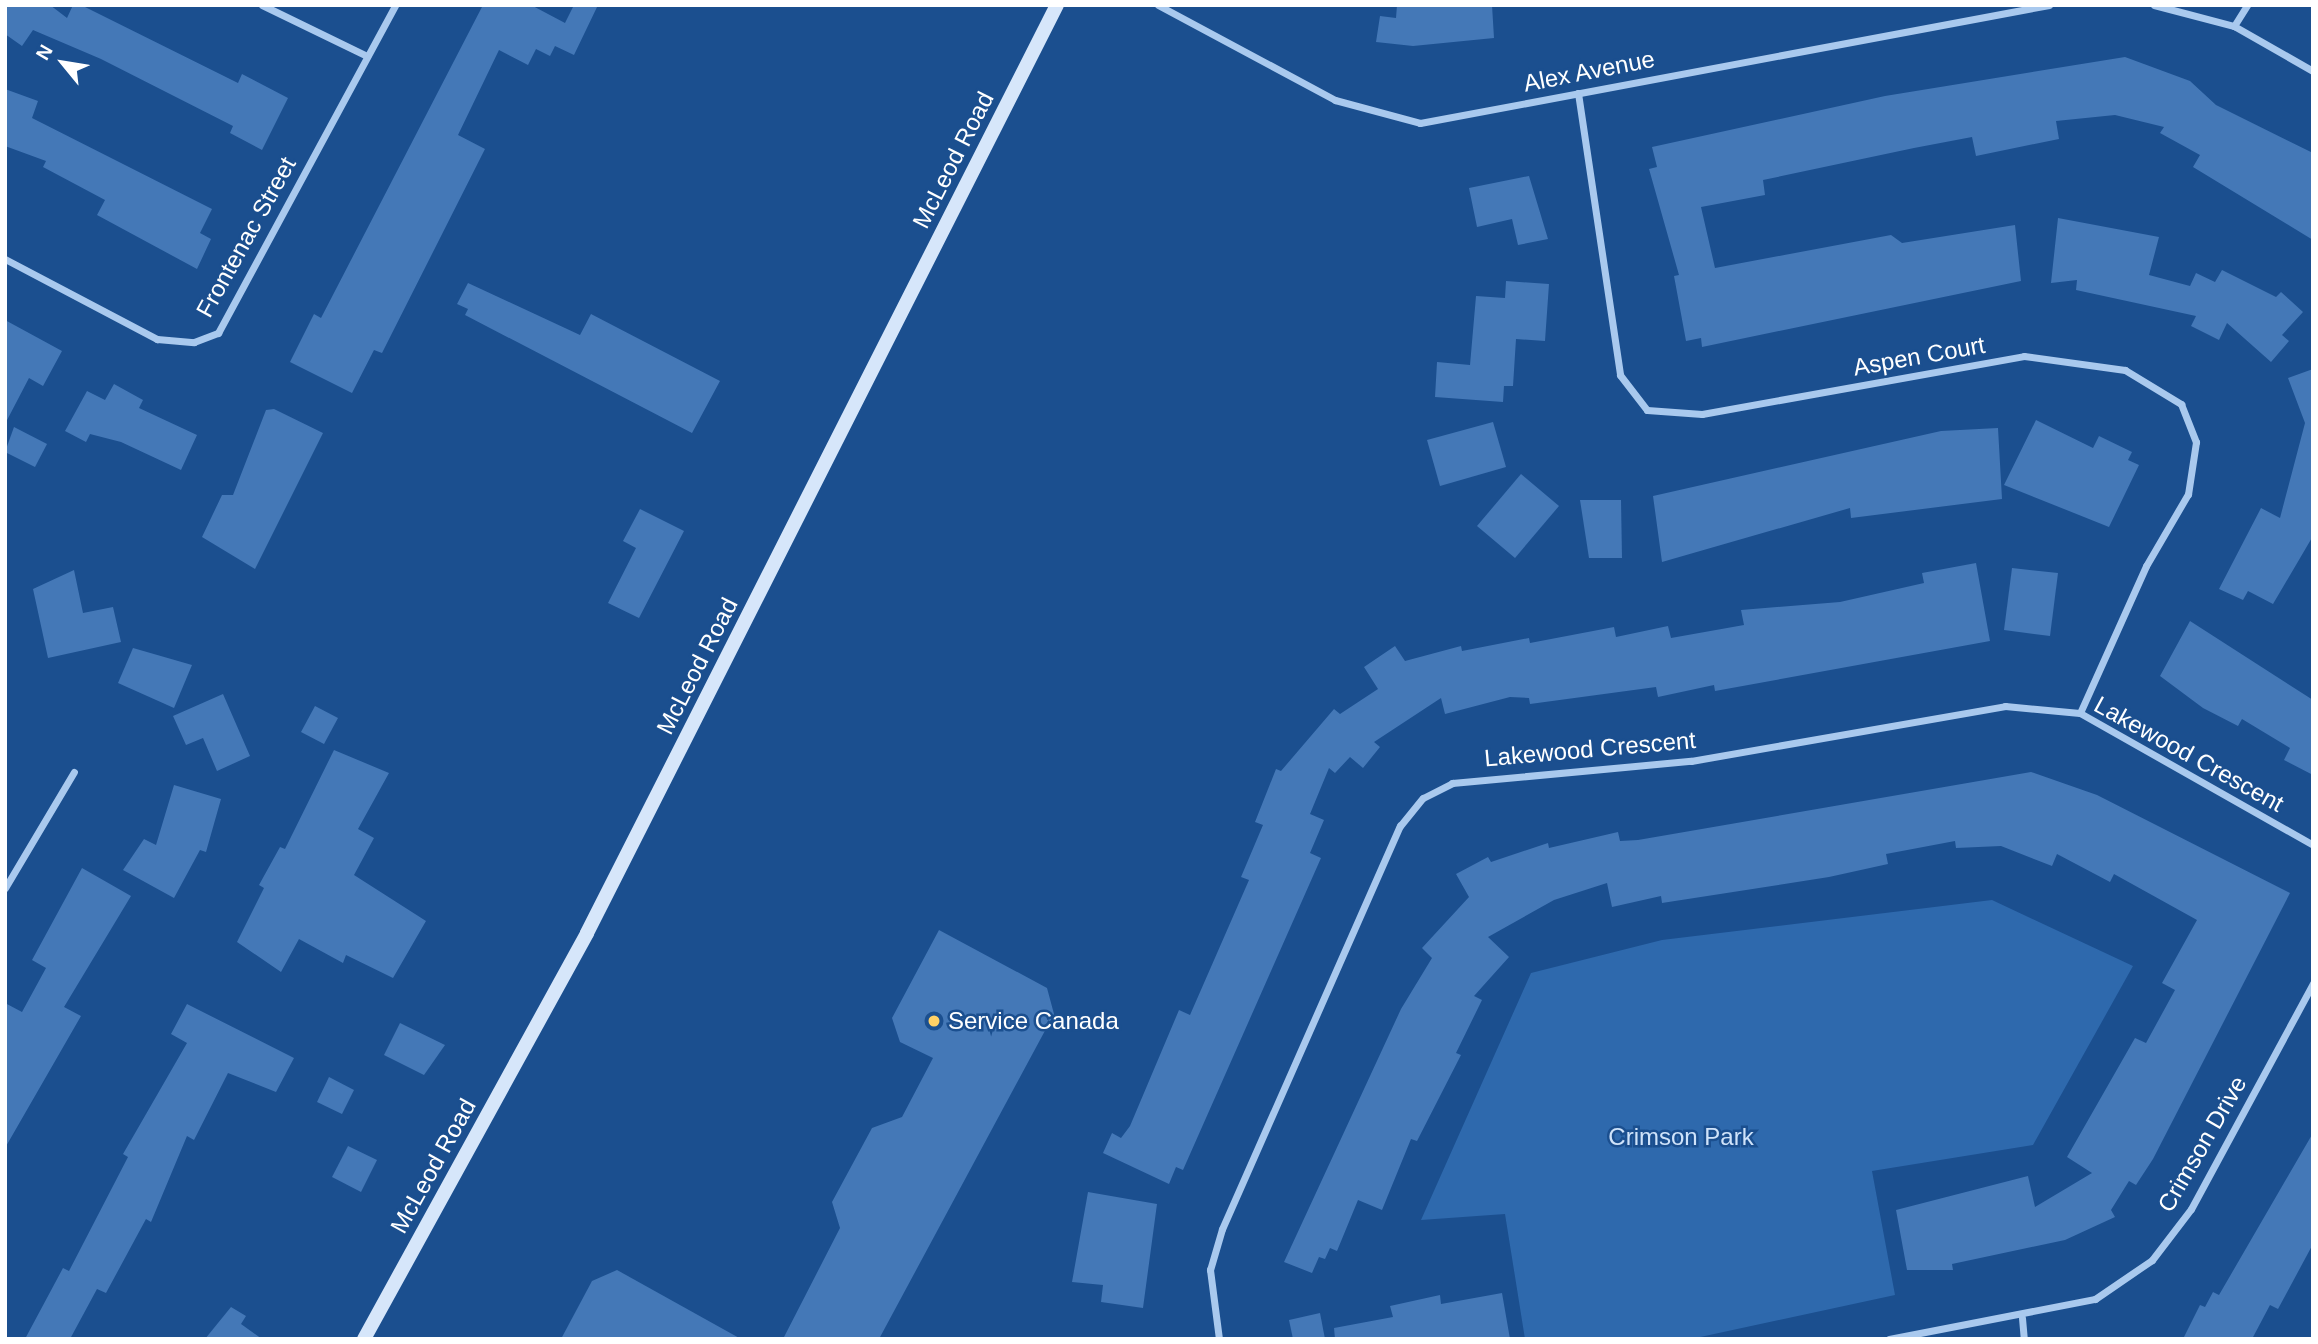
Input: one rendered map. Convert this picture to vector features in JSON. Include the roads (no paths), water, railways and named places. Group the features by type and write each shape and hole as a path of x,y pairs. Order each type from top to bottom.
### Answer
{"main road":[{"name":"McLeod Road","path":"364,1339 587,933 1057,5"}],"street":[{"path":"262,5 368,56"},
{"name":"Frontenac Street","path":"5,260 157,339 194,342 218,333 395,5"},
{"name":"Alex Avenue","path":"1157,5 1335,100 1420,123 2049,5"},
{"path":"2154,5 2234,26 2313,71"},
{"path":"2234,26 2247,5"},
{"name":"Aspen Court","path":"1578,93 1620,375 1647,410 1702,414 2024,356 2125,370 2181,404 2196,442 2188,494 2146,566 2080,713"},
{"name":"Lakewood Crescent","path":"1219,1339 1210,1270 1222,1230 1385,855 1423,798 1452,783 1498,775 1691,761 1966,709 2080,713 2313,845"},
{"path":"5,888 74,772"},
{"name":"Crimson Drive","path":"1889,1339 2022,1318 2095,1300 2152,1260 2191,1209 2313,983"},
{"path":"2022,1318 2024,1339"}],"place":[{"name":"Service Canada","path":"934,1021"}],"park label":[{"name":"Crimson Park","path":"1681,1137"}]}
